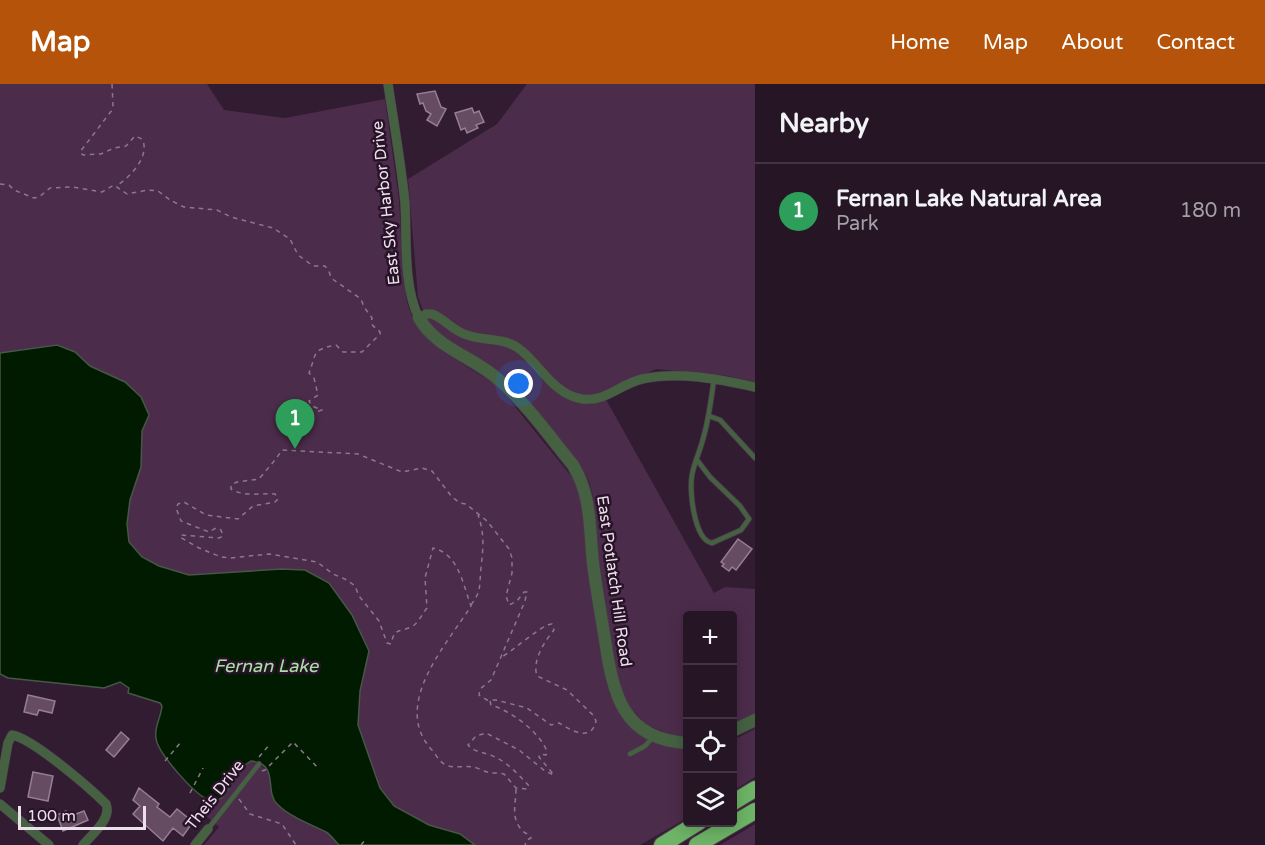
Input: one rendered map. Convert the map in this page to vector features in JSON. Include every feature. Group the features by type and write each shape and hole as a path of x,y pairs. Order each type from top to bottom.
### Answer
{"highway":[{"path":"737,800 755,789"},
{"path":"698,845 755,810"},
{"path":"662,845 691,827"}],"street":[{"name":"East Sky Harbor Drive","path":"388,84 404,194 412,300 419,318"},
{"path":"419,318 432,314 464,334 509,342 525,354 556,385 576,398 598,398 644,378 714,379 755,387"},
{"name":"East Potlatch Hill Road","path":"419,318 440,342 501,381 579,475 588,498 593,563 614,688 629,716 654,735 683,743"},
{"path":"737,728 755,720"},
{"path":"0,788 8,743 12,735 32,743 106,804 108,811 105,819 83,845"},
{"path":"0,804 50,845"},
{"name":"Theis Drive","path":"195,845 208,829"}],"lane":[{"path":"697,460 710,477 740,506 749,519 741,530 712,543 703,538 694,514 691,488 692,474 709,416 714,379"},
{"path":"709,416 720,420 755,458"},
{"path":"630,754 645,746 654,735"},
{"name":"Theis Drive","path":"208,829 259,764"}],"path":[{"path":"0,184 9,184 14,190 34,198 39,197 50,188 72,187 102,192 127,179 143,156 145,147 142,139 135,136 126,146 101,154 83,155 80,152 112,110 112,84"},
{"path":"115,186 127,194 148,190 158,191 184,207 217,210 231,218 277,230 290,239 298,255 313,266 325,266 331,278 361,299 364,308 372,318 373,328 380,334 362,352 343,352 336,345 320,349 314,355 309,373 314,378 318,395 309,400 312,406 322,410 308,415 292,451"},
{"path":"471,606 467,590 453,561 443,550 433,548 425,578 427,608 413,625 399,629 393,635 391,644 387,643 379,621 359,596 355,586 317,562 269,554 221,557 199,548 180,537 183,534 216,538 223,536 219,528 209,532 181,521 177,508 182,502 206,515 238,519 249,508 275,502 278,499 275,494 243,493 232,490 231,485 258,479 276,462 282,450 358,454 402,472 422,468 432,471 452,497 477,512 499,535 512,558 512,573 506,596 509,605 527,592 490,680 478,692 482,698 490,701 496,700 527,708 551,725 559,723 574,733 587,733 594,728 595,718 567,690 537,676 535,668 537,658 554,630 554,626 550,623 500,658"},
{"path":"477,512 483,527 484,542 481,588 430,669 423,684 417,723 427,745 442,762 452,767 472,766 504,774 516,788 527,789 529,786 503,762 472,750 468,745 471,740 486,734 519,750 545,771 555,774 539,757 540,754 546,755 544,745 527,726 511,713 491,705 490,701"},
{"path":"165,761 181,742"},
{"path":"265,770 293,742 319,768"},
{"path":"258,757 270,744"},
{"path":"189,793 203,768"},
{"path":"516,788 513,814 520,829 529,834 531,838 525,845"},
{"path":"236,794 250,814 282,824 296,845"},
{"path":"361,845 366,839"}],"shaded area":[{"path":"0,84 207,84 224,110 285,118 385,99 399,199 403,276 407,302 413,319 422,333 442,351 499,387 576,482 583,501 585,549 610,695 621,715 636,731 657,744 683,749 683,820 640,845 475,845 460,834 429,825 394,806 380,788 358,725 360,691 369,651 222,573 189,575 159,566 142,557 129,542 127,524 130,500 141,467 142,431 149,415 125,382 90,366 75,352 57,345 0,353"},
{"path":"527,84 755,84 755,382 728,376 656,369 603,394 714,593 725,587 755,589 755,714 737,723 737,611 683,611 683,736 668,734 646,724 630,707 619,685 599,562 594,500 589,481 578,461 502,376 439,333 426,318 418,297 408,179 497,124"},
{"path":"755,729 755,777 737,788 737,773 737,738"},
{"path":"251,761 268,771 271,778 271,789 288,812 326,832 339,845 204,845 219,827 205,815 216,800 223,797 242,767"},
{"path":"755,824 755,845 720,845"}],"water":[{"name":"Fernan Lake","path":"57,345 75,352 90,366 125,382 141,397 149,415 142,431 141,467 130,500 127,524 129,542 142,557 159,566 189,575 281,569 305,570 329,583 352,615 369,651 360,691 358,725 380,788 394,806 429,825 460,834 475,845 339,845 326,832 282,809 273,799 269,772 260,763 251,761 242,767 223,797 210,800 187,783 158,745 156,734 162,706 160,703 128,693 129,688 120,682 104,688 8,678 0,674 0,353"}],"building":[{"path":"435,91 441,107 446,109 437,126 427,120 431,114 426,111 423,103 420,104 417,94"},
{"path":"472,108 474,113 479,111 484,122 476,125 478,128 467,133 465,128 461,130 455,113"},
{"path":"738,539 752,549 736,570 732,567 729,571 722,566 724,564 721,562"},
{"path":"28,695 55,701 52,713 39,710 37,715 24,712"},
{"path":"121,732 129,739 114,757 106,750"},
{"path":"33,772 53,776 48,801 28,797"},
{"path":"139,788 159,804 157,807 170,817 177,809 193,822 183,836 173,828 163,841 133,814 140,806 133,800"},
{"path":"66,811 68,817 84,811 88,820 63,831 57,815"}],"place":[{"name":"Fernan Lake Natural Area","path":"295,449"}]}
